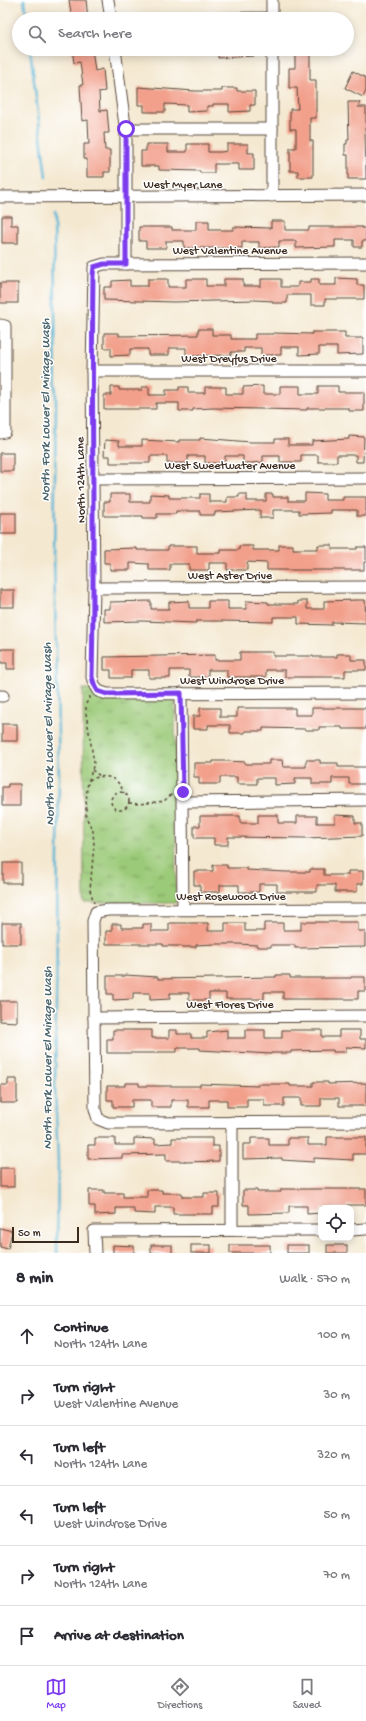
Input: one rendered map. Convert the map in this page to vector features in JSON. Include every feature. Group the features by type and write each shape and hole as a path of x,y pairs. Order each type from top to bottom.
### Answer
{"street":[{"path":"108,0 110,12"},
{"path":"272,0 272,12"},
{"path":"116,56 126,129 126,264"},
{"path":"272,56 272,196"},
{"path":"126,129 272,129"},
{"name":"West Myer Lane","path":"0,197 366,195"},
{"name":"West Valentine Avenue","path":"94,267 104,264 366,263"},
{"name":"North 124th Lane","path":"94,267 92,372 94,588 92,677 98,691"},
{"path":"3,326 3,433"},
{"name":"West Dreyfus Drive","path":"92,372 366,371"},
{"name":"West Sweetwater Avenue","path":"94,479 366,478"},
{"name":"West Aster Drive","path":"94,588 366,587"},
{"name":"West Windrose Drive","path":"98,691 107,694 366,693"},
{"path":"181,693 183,909"},
{"path":"183,797 366,800"},
{"name":"West Rosewood Drive","path":"96,912 108,910 183,909 366,909"},
{"path":"96,912 93,921 95,1109 98,1119 108,1123 366,1122"},
{"name":"West Flores Drive","path":"94,1018 366,1016"},
{"path":"232,1122 232,1230"},
{"path":"354,1230 366,1229"},
{"path":"95,1253 94,1231 318,1230"}],"path":[{"path":"96,912 90,890 94,845 93,831 86,817 86,793 90,780 94,755 86,704 91,694 98,691"},
{"path":"92,770 100,776 117,780 120,783 124,793 128,797 129,803 126,808 120,810 112,805 111,800 114,794 119,792 124,793"},
{"path":"90,780 100,776"},
{"path":"129,803 139,804 164,801 174,793 183,797"}],"green space":[{"path":"83,689 89,689 96,695 175,699 176,903 84,903"}],"building":[{"path":"69,0 86,0 87,12 71,12"},
{"path":"73,56 93,56 95,71 103,69 105,91 99,92 100,111 107,110 109,133 104,133 105,150 110,150 110,172 104,172 104,177 87,177 87,159 84,159 84,144 89,144 88,120 82,121 80,85 83,85 80,62 74,63"},
{"path":"218,56 254,56 218,58"},
{"path":"295,56 310,56 310,80 316,80 316,118 310,118 310,141 313,141 313,177 298,177 298,171 290,171 290,148 296,148 296,129 290,129 290,109 298,109 297,88 289,88 289,68 295,68"},
{"path":"353,71 366,78 366,91 363,97 345,88"},
{"path":"138,87 195,91 222,91 222,88 237,88 237,91 255,91 255,105 250,105 250,111 229,112 229,104 213,104 213,106 207,106 207,111 187,112 187,105 165,104 165,112 144,112 144,105 138,105"},
{"path":"348,102 360,102 358,107 366,107 366,179 348,179 348,155 345,155 345,144 347,144 347,140 349,140"},
{"path":"146,144 168,144 168,152 187,152 187,144 208,144 208,152 221,152 227,151 227,144 248,144 248,153 254,153 254,170 239,170 239,164 214,164 214,173 200,173 200,171 159,170 159,166 141,166 141,151 146,151"},
{"path":"2,216 11,216 11,225 18,225 18,243 2,243"},
{"path":"196,221 209,221 209,230 233,230 233,227 271,228 271,221 285,221 285,230 309,230 309,227 362,227 366,228 366,241 362,241 362,247 354,247 354,240 335,240 335,247 296,248 296,241 279,241 279,247 259,248 259,242 242,242 242,248 184,248 184,241 166,241 166,248 146,248 146,241 139,241 139,227 172,227 172,230 196,230"},
{"path":"336,278 357,279 357,285 364,285 364,299 325,299 325,305 311,305 311,295 287,295 287,303 273,303 273,301 255,300 174,302 104,300 104,287 112,287 112,281 130,280 130,286 148,286 148,279 168,279 168,287 186,287 186,279 206,279 206,286 224,286 224,279 243,279 243,286 261,286 261,279 281,279 281,287 298,287 298,282 311,282 311,279 319,279 319,285 336,285"},
{"path":"0,283 18,283 18,303 0,303"},
{"path":"198,329 212,329 212,335 231,335 231,339 255,339 255,334 312,334 312,332 345,332 345,338 363,338 363,354 337,355 337,347 319,347 319,354 299,355 299,347 281,347 281,355 261,355 261,348 244,348 244,352 231,352 231,355 186,356 186,348 169,348 169,355 148,355 148,349 130,349 130,355 111,356 111,348 104,348 104,333 119,333 119,336 198,335"},
{"path":"263,386 263,394 280,394 280,386 300,386 300,394 318,394 318,386 338,386 338,392 364,392 364,411 349,411 349,408 307,408 307,410 213,408 193,409 193,411 179,411 179,403 156,403 156,409 104,409 104,395 111,395 111,387 119,387 119,390 142,390 142,387 149,387 149,395 166,395 166,390 179,390 179,387 188,387 188,393 205,393 205,387 226,387 226,394 243,394 243,387"},
{"path":"349,436 364,437 363,462 356,462 356,455 337,455 337,462 318,462 318,455 301,455 301,462 280,462 280,456 263,456 263,462 243,463 243,456 225,456 225,463 205,463 205,456 188,456 188,463 167,463 167,456 150,456 150,463 110,463 110,456 104,456 105,440 119,441 119,446 142,446 142,440 179,442 179,440 200,440 200,438 251,442 275,442 275,439 288,439 288,445 312,445 312,441 349,439"},
{"path":"0,453 13,453 13,471 0,471"},
{"path":"305,493 325,494 325,500 343,500 343,497 366,497 366,516 357,516 357,510 331,510 331,513 299,514 299,510 273,510 273,518 260,518 260,510 215,512 215,515 200,515 200,511 176,511 176,514 157,514 157,518 143,518 143,516 104,516 104,502 110,502 110,494 130,494 130,502 150,502 150,494 169,495 169,498 200,498 200,494 209,494 209,502 227,502 227,497 239,497 239,494 247,494 247,501 266,501 266,494 273,494 273,497 288,497 288,501 305,501"},
{"path":"0,513 16,513 16,534 0,534"},
{"path":"279,545 293,545 293,549 318,549 318,545 332,545 332,549 357,549 357,547 366,547 366,562 364,562 364,570 267,570 267,563 247,562 247,570 227,570 227,563 209,563 209,570 189,570 189,564 170,564 170,570 149,570 149,564 130,563 130,570 110,570 110,563 104,563 104,549 137,548 137,550 168,550 168,546 197,546 197,553 221,553 221,550 239,550 239,546 253,546 253,550 279,550"},
{"path":"0,590 14,590 14,607 0,607"},
{"path":"365,600 366,623 332,622 332,625 298,624 298,617 273,617 273,622 104,622 104,609 110,609 110,602 151,601 151,609 169,609 169,602 189,601 189,608 208,608 208,601 228,601 228,609 246,609 246,601 268,602 268,604 298,604 298,601 307,601 307,609 324,609 324,601"},
{"path":"1,649 15,649 15,669 7,669 7,663 1,663"},
{"path":"240,652 273,652 273,656 313,657 337,657 337,654 351,654 351,660 366,660 366,670 345,670 345,677 285,677 285,670 266,670 266,677 227,677 227,670 208,670 208,677 189,677 189,670 170,670 170,678 149,678 149,670 131,670 131,678 111,678 111,670 104,670 104,657 215,655 215,660 240,660"},
{"path":"200,708 220,708 220,717 237,717 237,708 295,708 295,715 312,715 312,708 366,708 366,729 342,729 342,727 319,727 319,730 263,728 263,731 230,733 230,725 208,725 208,729 193,729 193,716 200,716"},
{"path":"2,724 17,724 17,741 2,741"},
{"path":"269,760 282,760 283,767 306,767 306,760 320,760 320,763 338,763 338,767 366,767 366,784 349,784 349,778 332,778 332,784 312,784 312,778 295,778 295,784 275,785 275,778 257,778 257,784 237,784 237,777 220,777 220,784 199,784 199,777 194,777 194,763 226,761 245,762 245,764 269,764"},
{"path":"8,784 20,784 20,806 2,806 2,787 8,787"},
{"path":"258,815 278,815 278,823 297,823 297,816 317,816 317,823 335,823 335,815 355,816 355,823 362,823 362,836 305,838 228,837 228,845 214,845 214,838 194,838 194,826 200,826 200,816 240,816 240,823 258,823"},
{"path":"3,863 21,863 21,883 3,883"},
{"path":"213,865 227,865 227,868 247,868 247,870 286,872 310,872 310,869 324,869 324,875 348,875 348,871 363,871 363,884 357,884 357,892 335,892 335,885 317,885 317,892 277,892 277,884 259,884 259,892 239,892 239,885 220,885 220,892 200,892 200,885 194,885 194,871 213,871"},
{"path":"301,922 358,922 358,931 365,931 365,947 295,948 295,945 271,945 271,947 257,947 257,945 215,944 196,945 196,947 182,947 163,946 163,944 106,944 106,931 112,931 112,924 121,924 121,928 143,928 143,924 151,924 151,931 169,931 169,923 208,923 208,931 225,931 225,923 245,923 245,931 264,931 264,923 283,923 283,930 301,930"},
{"path":"2,923 21,923 21,944 2,944"},
{"path":"125,975 158,977 158,979 276,977 276,975 290,975 290,978 365,977 365,991 358,991 358,999 283,999 283,992 264,992 264,999 226,999 226,993 209,993 209,1000 189,1000 189,993 170,993 170,999 150,1000 150,993 133,993 133,999 113,1000 113,994 107,994 107,976"},
{"path":"0,1001 17,1001 17,1022 0,1021"},
{"path":"113,1030 152,1030 152,1038 169,1038 169,1030 177,1030 177,1034 191,1034 191,1038 207,1038 207,1032 227,1030 227,1038 245,1038 245,1030 265,1030 265,1038 282,1038 282,1030 322,1030 322,1037 339,1037 339,1030 360,1030 360,1039 366,1039 366,1048 346,1047 346,1052 333,1052 333,1050 291,1051 291,1053 271,1054 200,1050 200,1048 177,1048 177,1052 107,1053 107,1039 113,1039"},
{"path":"8,1079 17,1079 17,1103 0,1103 0,1085 8,1085"},
{"path":"313,1082 328,1082 328,1084 366,1083 366,1106 339,1106 339,1098 321,1098 321,1106 301,1106 301,1098 284,1098 284,1106 264,1106 264,1099 247,1099 247,1107 227,1107 227,1100 209,1100 209,1107 188,1107 188,1100 171,1100 171,1107 151,1107 151,1100 132,1100 132,1107 113,1107 113,1100 107,1100 107,1086 125,1086 125,1083 139,1083 139,1086 200,1086 200,1084 258,1086 258,1084 290,1084 290,1086 313,1086"},
{"path":"327,1137 366,1137 366,1154 353,1154 353,1160 314,1158 314,1162 282,1160 282,1158 243,1159 243,1144 251,1144 251,1138 269,1138 269,1145 288,1145 288,1138 308,1138 308,1145 327,1145"},
{"path":"95,1138 115,1138 115,1145 134,1145 134,1138 155,1139 155,1144 172,1143 172,1138 212,1138 212,1146 219,1146 219,1161 166,1161 166,1154 122,1155 122,1158 88,1159 88,1145 95,1145"},
{"path":"0,1168 14,1168 14,1187 0,1187"},
{"path":"281,1189 366,1189 366,1205 318,1205 318,1213 307,1214 307,1206 289,1206 289,1213 249,1214 249,1205 243,1205 243,1190 257,1190 257,1192 281,1192"},
{"path":"89,1190 104,1190 104,1193 123,1193 123,1197 147,1197 147,1190 162,1190 162,1193 182,1193 182,1197 204,1197 204,1193 219,1193 219,1207 213,1207 213,1214 173,1214 173,1207 155,1207 155,1214 134,1213 134,1208 116,1208 116,1214 95,1215 95,1206 89,1206"},
{"path":"0,1228 12,1231 8,1249 0,1247"},
{"path":"113,1245 134,1246 134,1253 113,1253"},
{"path":"151,1245 172,1245 172,1253 151,1253"},
{"path":"191,1245 211,1245 211,1253 191,1253"},
{"path":"230,1245 270,1245 270,1253 230,1253"},
{"path":"287,1245 309,1245 309,1253 287,1253"},
{"path":"327,1245 347,1245 347,1253 327,1253"}],"waterway":[{"name":"North Fork Lower El Mirage Wash","path":"24,0 26,12"},
{"name":"North Fork Lower El Mirage Wash","path":"31,56 46,177"},
{"name":"North Fork Lower El Mirage Wash","path":"54,215 56,405 54,557 59,776 55,1087 58,1162 57,1253"}],"route":[{"path":"126,129 126,264 104,264 94,267 93,275 92,372 94,588 92,677 94,684 101,693 181,693 183,792"}]}
